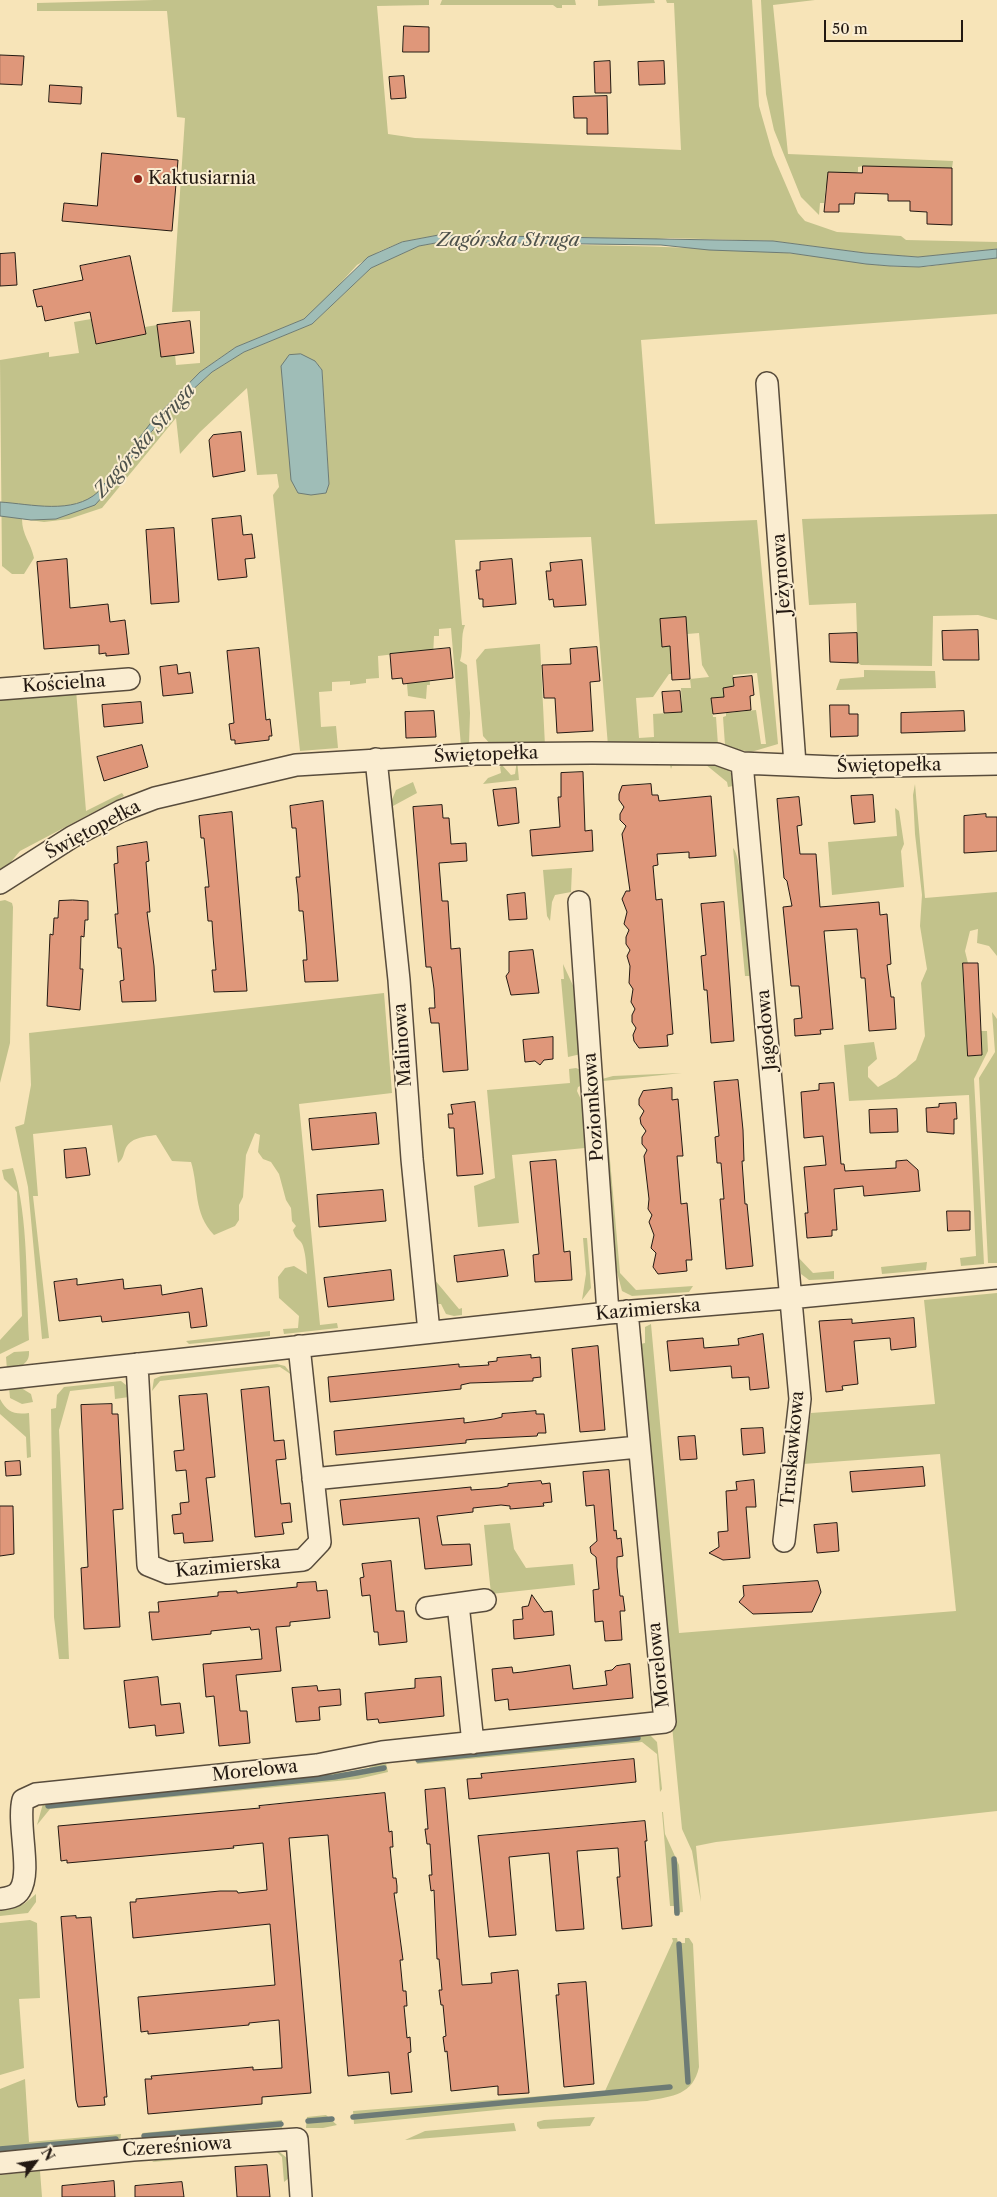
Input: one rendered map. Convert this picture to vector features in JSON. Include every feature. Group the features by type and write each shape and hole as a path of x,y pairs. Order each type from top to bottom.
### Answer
{"street":[{"name":"Jeżynowa","path":"767,383 795,764"},
{"name":"Kościelna","path":"0,689 129,679"},
{"name":"Świętopełka","path":"0,883 80,833 121,811 155,798 277,768 376,759 476,754 716,754 742,763 835,767 997,764"},
{"name":"Malinowa","path":"376,759 399,980 413,1179 429,1332"},
{"name":"Jagodowa","path":"742,763 789,1298"},
{"name":"Poziomkowa","path":"579,902 617,1312"},
{"name":"Kazimierska","path":"0,1379 617,1312 997,1278"},
{"name":"Truskawkowa","path":"784,1541 800,1399 789,1298"},
{"name":"Morelowa","path":"0,1899 11,1898 21,1889 24,1874 20,1811 23,1800 36,1794 317,1765 382,1752 665,1722 638,1447 617,1312"},
{"name":"Kazimierska","path":"136,1364 148,1565 168,1573 303,1560 320,1542 298,1346"},
{"path":"314,1479 638,1447"},
{"path":"427,1608 485,1600"},
{"path":"458,1604 473,1743"},
{"name":"Czereśniowa","path":"0,2163 133,2150 297,2139 301,2197"}],"green space":[{"path":"154,0 429,0 429,5 377,6 388,134 415,138 681,150 674,3 667,3 666,0 752,0 759,106 773,155 798,213 805,221 837,232 901,236 906,240 997,242 997,249 918,257 865,253 773,241 439,235 402,242 380,251 357,265 315,311 304,319 236,347 200,372 166,406 113,470 98,492 90,500 74,504 101,500 165,415 212,372 244,352 312,324 371,268 419,246 441,242 734,250 776,252 900,267 918,267 997,258 997,314 641,340 655,524 757,520 778,744 751,752 729,748 608,746 591,537 455,540 462,625 465,625 460,661 467,665 470,713 469,744 461,746 451,628 439,629 439,636 434,636 433,657 429,663 430,685 427,685 426,699 408,696 407,684 416,682 413,652 378,656 379,678 366,679 366,683 350,685 350,681 332,682 332,691 319,692 321,727 336,726 338,748 300,751 273,495 279,487 277,474 257,475 247,388 200,432 180,454 176,418 102,508 69,519 44,522 22,519 23,530 34,558 24,574 12,574 2,566 0,360 49,352 49,357 79,353 74,322 91,319 96,344 146,334 145,327 157,325 161,357 175,355 176,365 200,363 200,311 172,312 185,118 177,117 167,11 37,11 37,3","holes":["315,361 322,370 329,484","699,633 702,665 709,677 690,679 691,688 681,688 682,712 653,714 654,737 639,738 636,698 653,697 669,674 690,673 687,634","757,673 766,744 761,744 756,710 726,713 726,716 723,717 725,745 718,745 716,717 713,717 711,698 724,697 724,688 734,686 733,675"]},
{"path":"442,0 575,0 576,5 562,5 562,8 557,8 553,5 440,5"},
{"path":"598,0 654,0 655,3 598,6"},
{"path":"761,0 815,0 773,5 788,154 953,161 952,168 858,167 858,172 826,186 824,203 820,203 819,215 801,197 774,130 766,94"},
{"path":"997,514 997,620 978,615 933,616 932,666 861,665 858,663 856,603 809,605 802,519"},
{"path":"540,644 545,746 492,746 483,736 476,660 485,649"},
{"path":"864,670 935,671 936,688 836,690 840,679 864,677"},
{"path":"76,690 86,811 122,793 124,796 20,851 0,875 0,694"},
{"path":"517,760 519,780 483,784 488,778 501,773 500,767 502,765 511,775 515,774"},
{"path":"675,761 722,763 731,773 733,786 728,787 727,782 705,764 672,766 671,769 670,765"},
{"path":"413,782 417,793 393,806 399,873 395,873 391,802 396,790"},
{"path":"915,784 925,898 997,892 997,956 989,946 977,943 978,929 970,931 965,951 968,963 963,964 968,1055 982,1055 981,1031 987,1031 988,1051 974,1079 984,1264 961,1266 960,1258 976,1256 969,1095 849,1101 844,1045 874,1042 877,1059 868,1067 868,1077 878,1087 896,1077 916,1060 925,1036 921,983 927,969 920,926 922,895 915,834 913,795"},
{"path":"895,808 899,811 904,844 901,851 904,887 832,895 828,842 897,836"},
{"path":"733,848 737,855 740,869 751,976 745,976"},
{"path":"572,868 571,892 555,895 552,902 550,921 547,916 543,870"},
{"path":"5,900 12,903 13,907 10,1043 0,1083 0,901"},
{"path":"563,964 576,992 581,1054 568,1057 561,979 564,979"},
{"path":"384,993 392,1093 299,1104 320,1325 337,1323 338,1328 284,1334 283,1329 298,1328 299,1316 279,1298 278,1277 285,1268 294,1266 307,1274 306,1260 302,1244 293,1230 296,1226 292,1221 291,1208 286,1200 279,1174 271,1162 263,1159 258,1152 260,1135 255,1133 246,1155 243,1197 239,1205 239,1220 235,1226 214,1235 207,1227 200,1209 191,1162 172,1161 156,1135 138,1138 130,1142 118,1163 112,1125 33,1134 38,1196 33,1196 49,1338 42,1339 28,1187 15,1127 24,1124 31,1085 29,1033"},
{"path":"992,1012 997,1019 997,1263 988,1263 979,1078 995,1052"},
{"path":"415,1057 434,1279 459,1309 462,1308 462,1315 446,1314 441,1304 436,1304 432,1288"},
{"path":"576,1068 581,1070 583,1085 578,1087 577,1091 583,1104 585,1148 512,1155 519,1223 478,1227 474,1186 495,1178 487,1090 570,1083 569,1069"},
{"path":"682,1073 603,1081 620,1273 636,1290 693,1286 689,1292 632,1296 622,1291 617,1272 612,1272 602,1079 613,1076"},
{"path":"13,1168 22,1208 26,1253 29,1340 0,1354 0,1340 22,1316 17,1192 4,1179 2,1170"},
{"path":"792,1197 797,1256 813,1273 834,1271 834,1279 809,1280 801,1274 798,1259 792,1259 789,1198"},
{"path":"583,1238 587,1238 591,1288 582,1300 586,1274"},
{"path":"927,1262 926,1270 882,1274 881,1267"},
{"path":"997,1293 997,1811 716,1842 696,1846 701,1902 692,1851 682,1829 650,1499 640,1344 645,1343 645,1327 651,1324 679,1633 956,1611 940,1454 803,1464 801,1502 795,1502 806,1411 810,1409 808,1426 811,1413 935,1404 924,1300"},
{"path":"270,1331 270,1336 189,1344 186,1341"},
{"path":"29,1351 28,1359 23,1365 7,1370 6,1357 14,1352"},
{"path":"277,1364 285,1366 292,1375 280,1367 160,1381 152,1391 154,1379 161,1376"},
{"path":"121,1381 126,1385 129,1397 115,1399 114,1386 70,1391 59,1430 69,1659 59,1659 54,1617 51,1409 56,1408 57,1395 64,1387"},
{"path":"18,1386 31,1394 33,1402 22,1404 10,1398 9,1387"},
{"path":"0,1399 5,1407 12,1412 29,1413 31,1457 27,1458 26,1437 0,1414"},
{"path":"510,1523 514,1549 526,1568 573,1564 575,1585 491,1594 484,1525"},
{"path":"648,1733 657,1742 662,1789 660,1792 657,1754 642,1742 417,1764 415,1758"},
{"path":"386,1763 388,1772 358,1779 50,1809 37,1825 44,1800 365,1770 376,1764"},
{"path":"662,1812 665,1834 679,1865 683,1912 674,1913 674,1906 670,1906"},
{"path":"36,1894 36,1902 28,1913 0,1916 0,1909 24,1904"},
{"path":"30,1920 37,1923 40,1998 19,1999 24,2068 0,2075 0,1923"},
{"path":"672,1938 677,1938 678,1943 685,1943 685,1938 689,1938 693,1944 699,2067 696,2076 687,2089 665,2098 647,2101 507,2109 354,2124 353,2111 605,2091 673,1941"},
{"path":"25,2079 29,2142 121,2134 120,2142 0,2157 0,2089"},
{"path":"326,2115 337,2125 323,2128 306,2128 307,2117"},
{"path":"595,2117 590,2126 540,2129 537,2126 537,2122 544,2120"},
{"path":"282,2120 282,2130 143,2139 142,2133"},
{"path":"514,2123 516,2131 405,2140 425,2131"},
{"path":"277,2150 287,2158 289,2178 284,2182 282,2157 276,2151 152,2162 163,2155"},
{"path":"40,2171 42,2197 0,2197 0,2175"}],"water":[{"name":"Zagórska Struga","path":"439,235 773,241 865,253 918,257 997,249 997,258 919,267 866,264 790,253 709,250 661,245 441,242 419,246 371,268 312,324 244,352 212,372 165,415 136,451 114,484 95,505 56,519 31,520 0,516 0,502 38,506 64,506 88,499 98,492 153,420 200,372 236,347 304,319 368,257 402,242"},
{"path":"301,354 315,361 322,370 329,484 326,493 311,495 298,493 291,480 281,366 289,355"}],"building":[{"path":"404,26 429,27 429,52 403,52"},
{"path":"0,55 24,56 22,85 0,84"},
{"path":"610,61 611,93 595,93 594,62"},
{"path":"664,61 665,84 639,85 638,62"},
{"path":"404,76 406,98 391,99 389,77"},
{"path":"50,85 82,87 81,104 49,102"},
{"path":"607,96 608,134 587,134 587,118 574,118 573,97"},
{"path":"102,153 178,160 172,231 62,221 64,203 97,206"},
{"path":"863,166 952,168 952,225 927,224 927,212 910,211 910,201 888,201 888,194 855,193 854,204 839,204 839,212 824,212 828,172 862,173"},
{"path":"15,253 17,285 0,286 0,254"},
{"path":"130,256 146,334 96,344 90,312 45,321 42,306 37,307 33,290 83,280 80,266"},
{"path":"190,321 194,353 161,357 157,325"},
{"path":"241,432 245,471 213,477 209,440 213,435"},
{"path":"241,516 243,535 252,534 255,558 245,559 247,577 218,580 212,519"},
{"path":"174,528 179,602 151,604 146,530"},
{"path":"67,559 70,608 108,604 110,622 125,620 129,654 106,656 106,653 99,654 99,645 44,649 37,562"},
{"path":"512,559 516,604 483,607 483,599 479,599 476,570 480,570 480,562"},
{"path":"582,560 586,605 554,607 553,599 549,600 546,571 551,571 550,563"},
{"path":"686,617 690,679 672,680 670,646 662,647 660,619"},
{"path":"978,630 979,660 943,660 942,631"},
{"path":"857,633 858,663 830,662 829,634"},
{"path":"597,647 600,681 590,682 593,731 557,733 555,698 544,698 542,665 571,664 570,649"},
{"path":"259,648 266,720 270,719 272,736 269,736 269,740 235,744 235,740 231,740 229,724 234,723 227,651"},
{"path":"450,648 453,678 403,684 402,678 392,679 390,654"},
{"path":"177,665 178,674 190,672 193,693 163,696 160,667"},
{"path":"752,676 754,695 750,696 751,710 713,714 711,698 724,697 723,688 734,686 733,678"},
{"path":"680,691 682,712 664,713 662,692"},
{"path":"141,702 143,723 104,727 102,705"},
{"path":"830,705 849,705 849,714 858,714 858,736 831,737"},
{"path":"434,711 436,737 406,738 405,712"},
{"path":"964,711 965,731 901,733 901,713"},
{"path":"142,745 148,767 104,781 97,757"},
{"path":"583,772 585,831 592,830 593,851 532,856 530,830 560,827 558,797 561,797 561,773"},
{"path":"651,784 652,795 658,795 659,801 711,796 716,856 689,858 689,852 657,854 658,865 653,866 656,900 662,899 673,1034 667,1035 668,1046 639,1048 634,1041 633,1035 636,1028 632,1022 632,1015 635,1009 631,1002 633,989 629,983 630,966 627,956 630,950 626,944 629,930 624,924 627,912 622,899 626,891 630,891 622,834 626,826 620,820 620,814 624,807 619,800 619,794 622,786"},
{"path":"516,788 519,823 498,826 493,790"},
{"path":"873,795 875,822 854,824 851,796"},
{"path":"799,797 802,825 797,826 800,854 816,854 820,907 879,902 880,915 887,914 891,964 887,965 891,997 894,997 896,1029 869,1031 865,978 861,978 857,929 824,931 833,1029 820,1030 821,1034 795,1036 794,1019 802,1018 799,986 791,986 783,907 792,906 787,881 784,878 777,799"},
{"path":"323,801 338,981 305,982 303,960 307,960 306,944 303,911 299,911 296,877 300,877 296,828 292,828 290,806"},
{"path":"442,805 443,818 449,818 451,844 466,843 467,861 439,863 442,901 448,901 451,949 460,948 468,1070 443,1072 439,1023 431,1023 429,1008 435,1008 434,989 431,967 426,967 413,807"},
{"path":"232,812 247,991 214,992 212,970 216,970 212,921 208,921 205,887 209,887 204,838 201,838 199,816"},
{"path":"986,814 986,817 997,817 997,851 964,853 964,816"},
{"path":"147,842 149,861 146,862 150,912 147,912 154,966 156,1001 122,1002 120,981 124,980 121,948 118,948 115,914 118,914 114,864 118,863 117,847"},
{"path":"525,893 527,919 509,920 507,895"},
{"path":"59,901 88,901 88,920 85,920 84,937 81,936 80,969 83,969 80,1010 47,1006 50,934 53,935 54,918 58,918"},
{"path":"724,902 734,1041 711,1043 707,990 704,990 701,956 706,955 701,904"},
{"path":"533,950 539,993 511,995 506,976 509,972 509,952"},
{"path":"963,963 978,963 982,1055 968,1056"},
{"path":"553,1037 553,1059 544,1060 540,1065 535,1061 525,1062 523,1040"},
{"path":"738,1080 743,1130 744,1161 742,1161 745,1204 747,1204 753,1266 726,1269 720,1199 724,1199 721,1163 717,1163 715,1137 719,1136 714,1082"},
{"path":"834,1083 841,1164 844,1164 845,1171 896,1168 896,1161 907,1160 918,1170 920,1191 864,1196 863,1186 834,1189 837,1230 832,1230 832,1236 807,1238 805,1213 808,1213 804,1167 826,1165 823,1136 804,1138 801,1092 819,1090 819,1084"},
{"path":"672,1088 672,1100 678,1099 683,1156 677,1156 681,1204 687,1203 692,1260 686,1260 687,1271 658,1274 653,1267 656,1253 651,1248 654,1235 649,1222 652,1215 648,1209 649,1199 644,1156 647,1150 642,1144 642,1137 646,1131 641,1124 640,1118 644,1111 639,1105 639,1099 643,1091"},
{"path":"475,1102 483,1174 457,1176 454,1128 449,1128 448,1114 453,1114 451,1105"},
{"path":"956,1103 957,1119 954,1119 954,1134 927,1132 926,1108 939,1107 939,1104"},
{"path":"897,1109 898,1132 870,1133 869,1110"},
{"path":"376,1113 379,1144 312,1150 309,1119"},
{"path":"86,1148 90,1175 66,1178 64,1150"},
{"path":"556,1160 564,1252 570,1251 572,1280 535,1282 533,1255 539,1254 530,1162"},
{"path":"383,1190 386,1221 319,1227 317,1195"},
{"path":"947,1211 970,1211 970,1230 948,1231"},
{"path":"504,1250 508,1276 457,1282 454,1256"},
{"path":"391,1270 394,1300 328,1307 324,1278"},
{"path":"77,1279 77,1285 123,1279 124,1289 161,1285 162,1295 202,1288 207,1326 191,1328 189,1312 102,1322 101,1316 59,1321 54,1282"},
{"path":"914,1318 916,1347 891,1350 890,1338 854,1341 858,1384 842,1386 843,1390 826,1392 819,1321 852,1319 852,1323"},
{"path":"763,1334 769,1388 750,1390 749,1377 732,1378 731,1366 670,1371 667,1341 703,1338 704,1348 739,1345 738,1339"},
{"path":"598,1346 605,1430 580,1432 572,1349"},
{"path":"531,1355 531,1358 540,1357 541,1377 533,1378 533,1381 470,1383 461,1385 461,1389 330,1402 328,1377 459,1364 459,1367 489,1365 488,1362 497,1361 497,1358"},
{"path":"269,1387 274,1441 284,1440 286,1459 276,1460 281,1504 290,1503 292,1522 282,1523 284,1534 255,1537 241,1390"},
{"path":"207,1394 215,1477 206,1478 213,1541 184,1543 183,1533 174,1534 172,1515 181,1514 180,1503 189,1502 186,1470 176,1471 174,1451 184,1450 179,1396"},
{"path":"112,1404 112,1414 118,1414 123,1509 113,1510 120,1627 84,1629 81,1568 88,1567 81,1405"},
{"path":"536,1411 536,1414 544,1414 546,1433 538,1433 537,1436 475,1439 466,1440 466,1443 336,1455 334,1431 464,1418 464,1423 494,1419 502,1417 502,1414"},
{"path":"763,1428 765,1453 743,1455 741,1429"},
{"path":"695,1436 697,1459 680,1460 678,1437"},
{"path":"20,1461 21,1475 6,1476 5,1462"},
{"path":"923,1467 925,1486 852,1492 850,1472"},
{"path":"609,1470 614,1531 616,1530 617,1539 621,1538 623,1556 617,1557 617,1567 620,1596 623,1596 625,1611 620,1611 622,1640 605,1641 603,1621 595,1622 593,1590 599,1589 596,1557 591,1553 590,1547 597,1541 594,1505 586,1506 583,1472"},
{"path":"754,1480 756,1507 746,1507 750,1558 723,1560 709,1553 719,1547 718,1532 728,1531 726,1491 737,1490 736,1482"},
{"path":"541,1481 542,1484 550,1483 552,1502 543,1503 544,1506 510,1509 510,1506 501,1505 473,1508 473,1512 437,1516 442,1545 470,1544 472,1565 425,1569 419,1518 343,1525 340,1500 471,1487 471,1490 499,1488 508,1486 508,1484"},
{"path":"0,1506 13,1506 14,1554 0,1556"},
{"path":"837,1523 839,1551 817,1553 814,1525"},
{"path":"391,1561 396,1611 404,1611 407,1642 379,1645 378,1632 374,1632 370,1595 362,1596 360,1578 364,1577 362,1564"},
{"path":"818,1581 821,1592 812,1612 753,1614 739,1602 744,1596 743,1586"},
{"path":"316,1582 317,1591 327,1590 330,1618 290,1622 290,1626 276,1627 281,1671 236,1675 240,1711 247,1711 250,1743 219,1746 214,1696 206,1697 203,1664 262,1659 259,1629 251,1630 250,1627 211,1631 211,1634 152,1640 149,1612 159,1612 158,1602 218,1596 218,1592 237,1591 237,1593 297,1587 297,1583"},
{"path":"532,1595 544,1612 552,1611 554,1635 514,1639 513,1620 523,1619 522,1607 528,1606"},
{"path":"630,1664 633,1698 509,1710 508,1699 495,1701 492,1669 512,1667 513,1673 570,1665 573,1689 607,1685 605,1671 612,1670 616,1666"},
{"path":"158,1677 161,1705 180,1703 184,1733 156,1736 155,1725 129,1728 124,1681"},
{"path":"441,1677 444,1716 379,1723 378,1719 367,1720 365,1693 415,1688 415,1679"},
{"path":"317,1686 318,1691 340,1689 341,1705 319,1707 320,1720 296,1722 292,1688"},
{"path":"634,1759 636,1782 469,1799 467,1779 482,1778 481,1774"},
{"path":"445,1788 462,1985 492,1983 491,1973 518,1970 529,2093 498,2095 498,2086 451,2091 447,2051 445,2052 443,2037 446,2036 443,2005 441,2005 439,1990 442,1990 439,1959 437,1959 434,1890 431,1891 429,1875 432,1875 430,1844 427,1844 425,1829 428,1829 425,1790"},
{"path":"385,1793 389,1832 392,1831 393,1847 390,1847 393,1878 396,1878 397,1886 397,1893 394,1893 403,1960 400,1960 403,1991 406,1991 407,2006 404,2006 407,2038 410,2037 411,2052 408,2053 412,2092 391,2094 389,2072 348,2076 328,1835 289,1838 311,2093 262,2097 262,2104 148,2114 145,2079 152,2079 151,2076 253,2067 253,2070 282,2068 279,2020 249,2023 249,2025 148,2034 148,2031 141,2032 138,1997 275,1985 270,1924 133,1938 130,1902 136,1902 136,1899 220,1891 237,1891 238,1893 267,1890 263,1843 233,1846 234,1848 67,1863 67,1860 61,1861 58,1826 260,1808 259,1806"},
{"path":"645,1821 652,1926 622,1929 617,1877 620,1877 618,1848 577,1851 584,1929 556,1931 549,1853 509,1857 516,1935 489,1937 478,1836"},
{"path":"76,1916 76,1918 91,1917 107,2097 104,2097 105,2105 78,2107 76,2100 61,1917"},
{"path":"586,1982 594,2084 564,2087 556,1995 559,1995 558,1984"},
{"path":"267,2165 270,2197 237,2197 235,2167"},
{"path":"114,2181 115,2197 62,2197 62,2186"},
{"path":"182,2182 184,2197 135,2197 135,2186"}],"waterway":[{"path":"418,1760 638,1738"},
{"path":"48,1806 334,1777 384,1768"},
{"path":"674,1859 677,1913"},
{"path":"679,1944 688,2082"},
{"path":"353,2117 670,2087"},
{"path":"308,2121 332,2119"},
{"path":"144,2136 281,2124"},
{"path":"0,2149 116,2139"}],"place":[{"name":"Kaktusiarnia","path":"138,179"}]}
